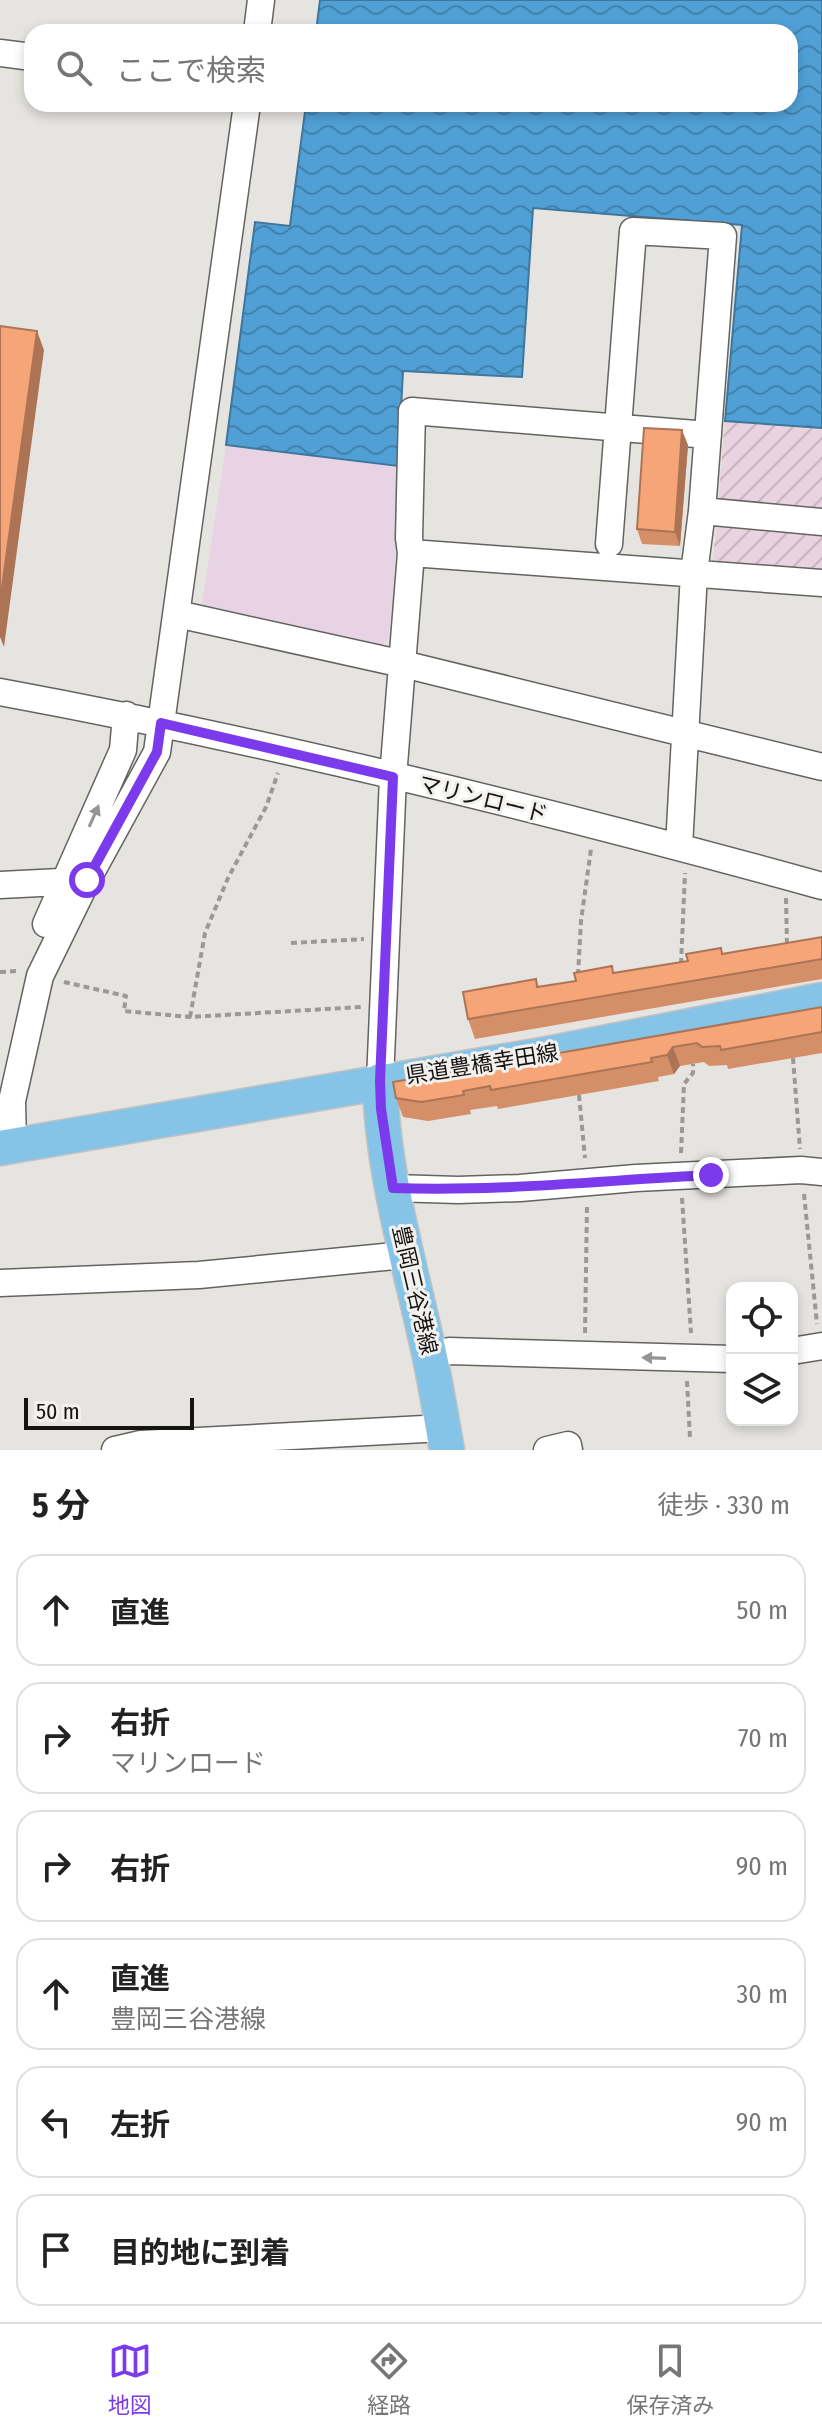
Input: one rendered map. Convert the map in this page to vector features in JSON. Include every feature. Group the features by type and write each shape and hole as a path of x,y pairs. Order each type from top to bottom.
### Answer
{"main road":[{"name":"県道豊橋幸田線","path":"6,1147 560,1052 822,1000"},
{"name":"豊岡三谷港線","path":"380,1081 381,1109 405,1255 429,1354 445,1439"}],"street":[{"path":"258,24 261,0"},
{"path":"0,53 24,56"},
{"path":"6,1147 22,973 157,752 246,112"},
{"path":"609,544 633,231 723,236 702,511 694,573 679,847"},
{"path":"380,1081 393,777 411,553 412,411 708,435"},
{"path":"702,511 822,522"},
{"path":"411,553 822,583"},
{"path":"177,614 403,664 822,767"},
{"name":"マリンロード","path":"0,692 126,715 393,777 679,847 822,886"},
{"path":"76,881 123,750 126,715"},
{"path":"0,885 76,881"},
{"path":"393,1188 458,1190 812,1171"},
{"path":"0,1283 199,1275 405,1255"},
{"path":"798,1350 821,1346"},
{"path":"429,1354 449,1351 726,1359"},
{"path":"115,1450 445,1439"},
{"path":"547,1450 568,1445 569,1450"}],"path":[{"path":"190,1017 205,933 228,878 266,807 286,752"},
{"path":"578,985 581,921 594,827"},
{"path":"679,847 687,879 682,973"},
{"path":"786,876 787,948"},
{"path":"291,943 386,937"},
{"path":"22,973 126,996 124,1011 190,1017 383,1005"},
{"path":"793,1058 812,1171 821,1346"},
{"path":"690,1438 681,1176 684,1084 693,1073 693,1064"},
{"path":"579,1095 587,1182 585,1356"}],"shaded area":[{"path":"725,421 822,428 822,570 713,561"},
{"path":"226,445 398,466 397,540 389,638 376,650 201,611"}],"water":[{"path":"320,0 822,0 822,428 725,421 742,225 533,208 522,377 403,371 398,466 226,445 255,222 290,226 305,112 798,112 798,24 317,24"}],"building":[{"path":"0,326 37,331 0,602"},
{"path":"644,428 682,430 675,532 637,529"},
{"path":"822,937 822,959 468,1019 463,992 536,979 537,987 576,981 574,973 612,966 613,973 688,961 686,954 721,948 722,954"},
{"path":"822,1007 822,1032 721,1050 720,1046 702,1047 697,1043 673,1047 667,1055 651,1058 652,1062 491,1090 490,1086 463,1091 464,1095 421,1102 396,1098 393,1082"}],"route":[{"path":"87,880 157,752 161,723 393,777 380,1081 393,1188 520,1188 711,1175"}]}
